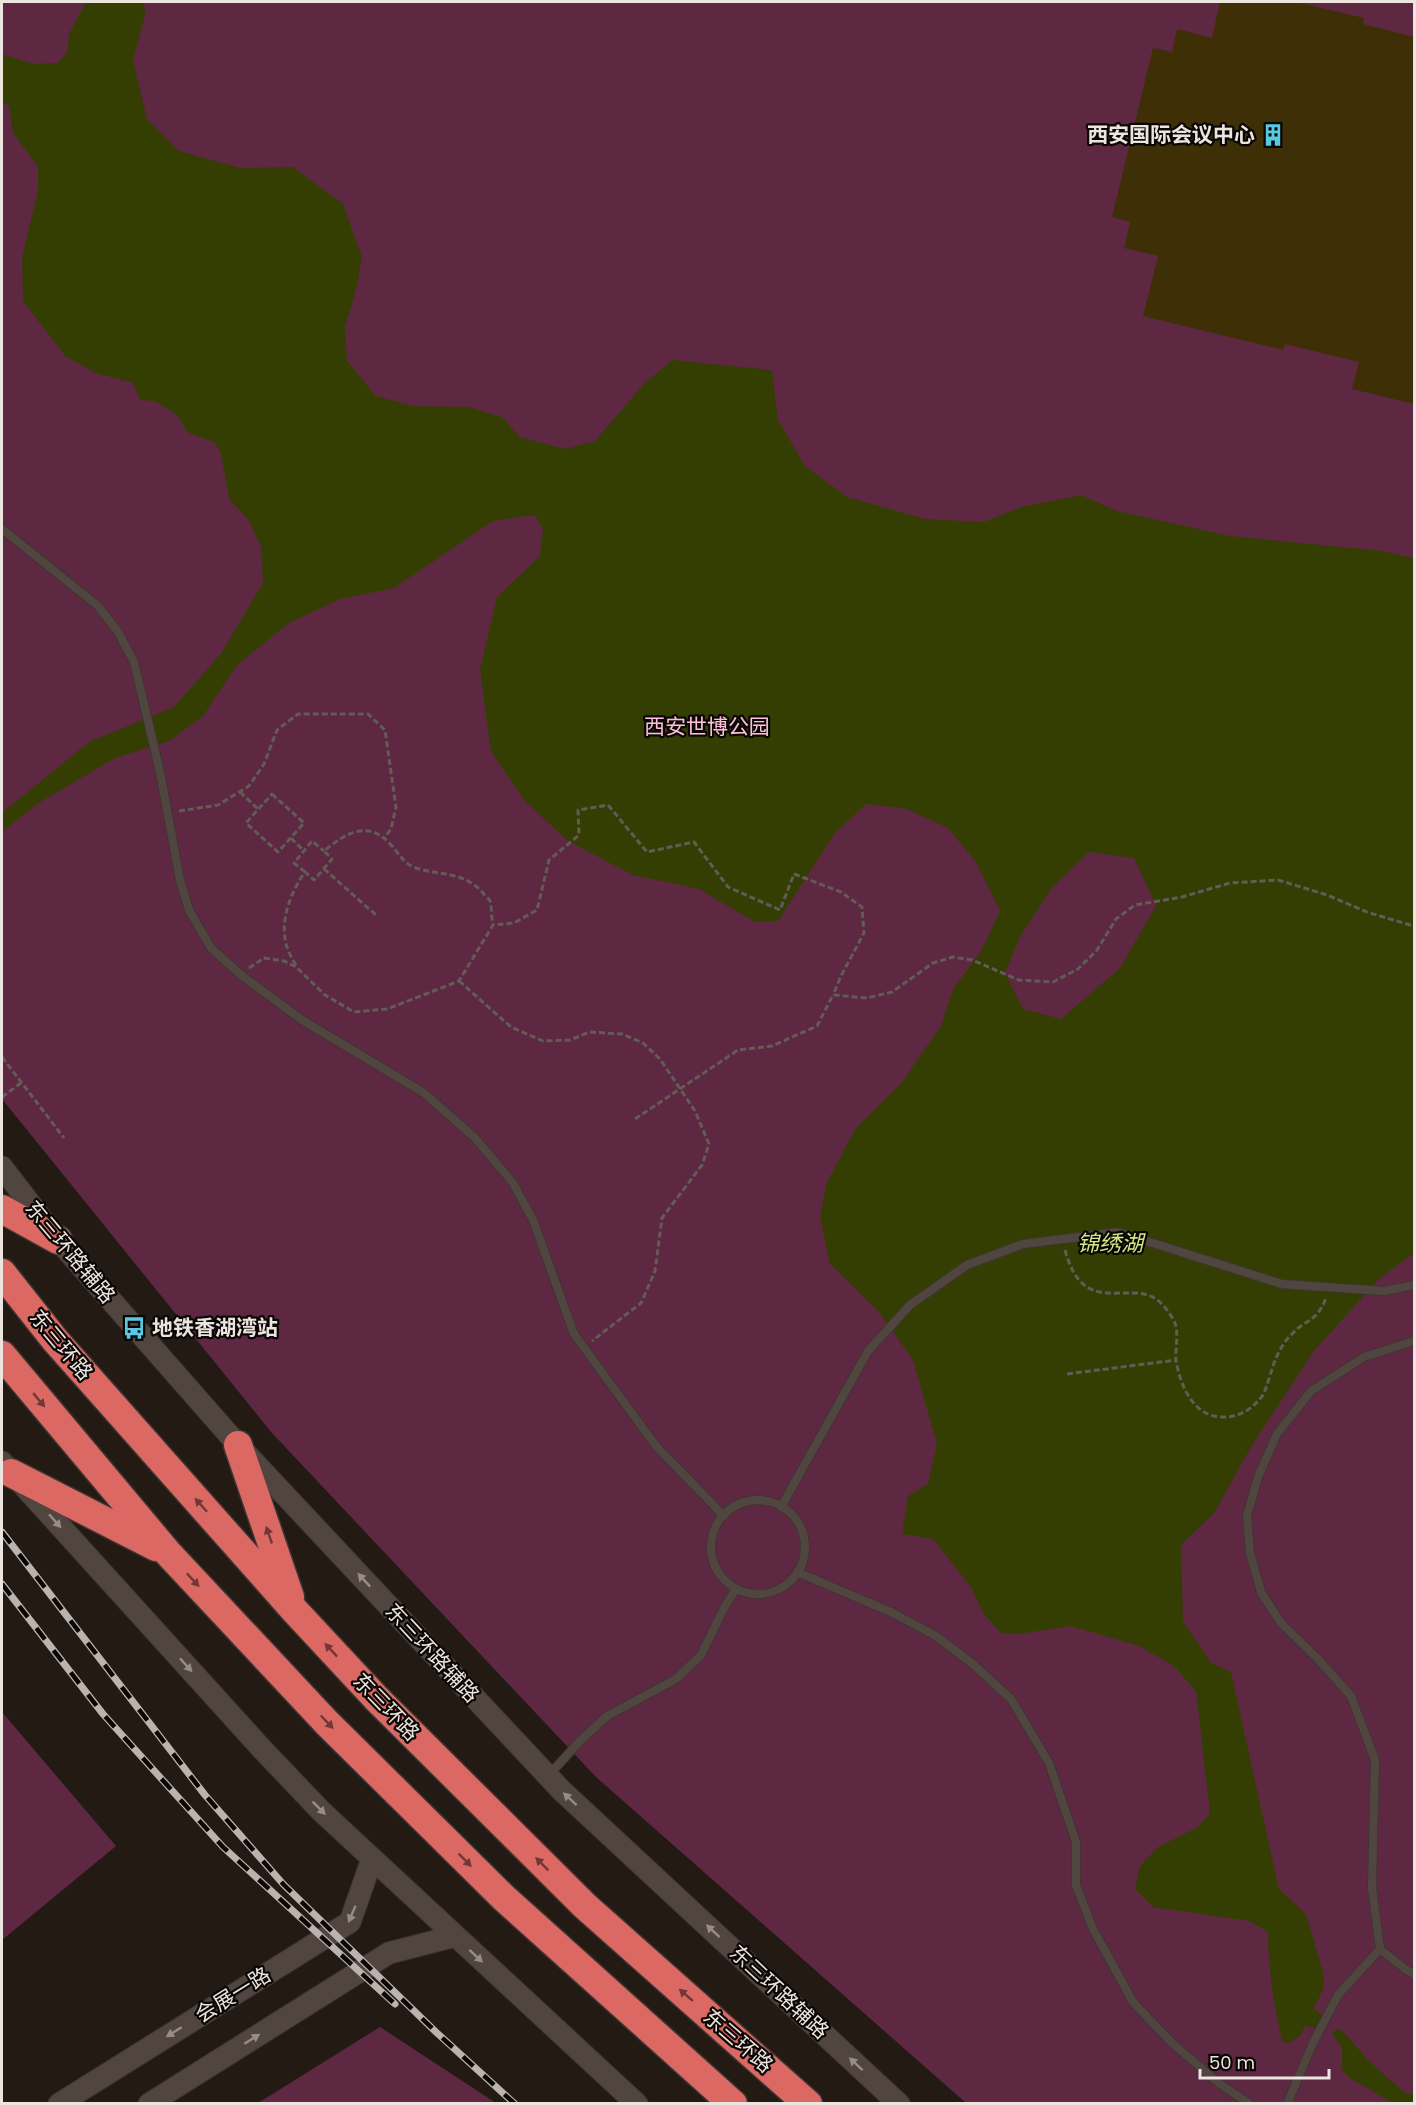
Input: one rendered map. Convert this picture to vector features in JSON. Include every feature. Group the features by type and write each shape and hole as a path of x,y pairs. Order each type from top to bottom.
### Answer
{"highway":[{"path":"2,1209 58,1240"},
{"name":"东三环路","path":"2,1273 55,1340 295,1611 376,1698 585,1906 808,2103"},
{"path":"2,1355 167,1552 327,1723 504,1898 733,2103"},
{"path":"238,1446 295,1611"},
{"path":"6,1467 167,1552"}],"main road":[{"name":"东三环路辅路","path":"2,1167 58,1240 238,1446 548,1777 899,2103"},
{"path":"6,1467 321,1811 637,2103"},
{"name":"会展一路","path":"59,2103 350,1922 372,1859"},
{"path":"149,2103 389,1953 455,1936"}],"lane":[{"path":"2,529 98,606 118,632 134,662 160,772 180,880 189,910 211,948 241,975 302,1020 424,1093 475,1138 513,1183 533,1220 574,1334 656,1446 724,1516"},
{"path":"782,1507 868,1351 910,1305 967,1265 1023,1244 1118,1232 1282,1284 1384,1291 1414,1285"},
{"path":"1414,1341 1364,1357 1311,1391 1277,1434 1258,1477 1247,1516 1250,1553 1261,1592 1281,1623 1351,1696 1375,1760 1372,1888 1380,1949 1414,1974"},
{"path":"757,1500 782,1507 797,1521 803,1536 805,1551 801,1566 793,1579 780,1589 766,1594 750,1594 736,1589 724,1580 715,1567 711,1552 712,1537 718,1523 742,1503 757,1500"},
{"path":"797,1572 891,1612 936,1636 974,1665 1011,1699 1048,1763 1076,1842 1077,1885 1093,1929 1133,2002 1172,2043 1220,2084 1250,2103"},
{"path":"548,1777 580,1741 607,1716 676,1679 701,1655 736,1589"},
{"path":"1287,2103 1313,2043 1338,1995 1380,1949"}],"path":[{"path":"168,813 218,805 249,786 264,764 277,730 298,714 369,714 385,730 396,807 391,829 384,838"},
{"path":"240,792 258,809"},
{"path":"272,794 304,823 278,852 246,823 258,809 272,794"},
{"path":"493,925 514,923 537,910 549,861 579,835 578,810 608,804 647,852 694,842 728,887 780,910 794,874 841,892 862,907 864,933 817,1026 772,1046 738,1050 634,1119"},
{"path":"241,975 264,958 284,961 296,967 325,995 354,1012 387,1009 459,981 493,925 490,900 480,889 466,879 416,868 404,861 391,844 376,832 359,831 343,836 324,851"},
{"path":"291,838 304,851"},
{"path":"312,841 332,859 314,880 294,863 304,851 312,841"},
{"path":"324,869 376,915"},
{"path":"296,967 286,945 283,921 297,884 305,872"},
{"path":"833,995 867,998 892,992 933,963 953,957 972,960 1019,980 1053,982 1078,969 1096,950 1116,919 1136,905 1182,897 1230,883 1278,880 1327,895 1367,912 1410,925 1414,924"},
{"path":"459,981 511,1027 543,1041 570,1040 588,1032 622,1035 643,1043 660,1059 695,1111 710,1144 702,1165 662,1218 655,1271 641,1303 584,1348"},
{"path":"2,1057 64,1138"},
{"path":"2,1098 21,1083"},
{"path":"1062,1239 1069,1263 1082,1284 1103,1293 1152,1297 1162,1304 1175,1323 1176,1360 1182,1385 1193,1404 1214,1416 1229,1417 1244,1413 1264,1394 1277,1356 1292,1334 1319,1314 1326,1299 1328,1287"},
{"path":"1067,1374 1176,1360"}],"green space":[{"name":"西安世博公园","path":"2,2 1414,2 1414,2103 966,2103 596,1777 272,1433 2,1099"},
{"path":"2,1712 116,1846 2,1940"},
{"path":"380,2027 496,2103 258,2103"}],"water":[{"name":"锦绣湖","path":"86,2 142,2 146,12 133,60 147,119 179,151 240,168 293,167 343,204 362,257 356,290 345,327 347,361 376,396 413,406 469,407 502,417 520,437 565,449 595,441 644,384 672,360 772,370 778,420 805,466 847,497 925,519 984,522 1021,507 1081,495 1117,511 1230,536 1383,551 1414,558 1414,1253 1379,1279 1313,1352 1251,1447 1214,1513 1181,1545 1183,1621 1211,1663 1231,1672 1279,1889 1306,1914 1323,1972 1324,1987 1300,2036 1288,2043 1282,2041 1272,1987 1268,1932 1249,1921 1153,1907 1135,1889 1140,1866 1158,1847 1198,1827 1210,1813 1196,1691 1174,1666 1139,1646 1071,1626 1019,1634 1001,1633 984,1614 971,1587 933,1539 902,1534 908,1496 928,1484 937,1444 913,1360 879,1312 830,1264 820,1216 827,1182 855,1129 902,1082 941,1026 953,989 980,953 1000,911 976,862 948,828 907,809 866,804 835,833 778,921 755,922 699,889 633,875 568,841 524,800 491,751 480,670 497,597 540,556 543,529 535,515 493,521 394,588 340,599 289,623 237,665 203,716 169,741 115,758 37,804 2,832 2,813 89,742 174,707 222,652 263,583 261,547 248,519 229,499 221,453 214,442 187,432 177,415 155,401 140,400 133,383 96,373 66,357 23,301 22,258 38,190 38,167 13,133 9,107 2,100 2,54 35,64 58,63 67,52 69,34","holes":["1089,852 1134,858 1156,906 1120,968 1061,1019 1023,1009 1005,973 1020,937 1051,889"]},
{"path":"1339,2029 1369,2061 1405,2093 1414,2094 1414,2103 1393,2103 1348,2077 1342,2069 1342,2048 1332,2034"}],"building":[{"name":"西安国际会议中心","path":"1220,2 1296,2 1364,18 1363,24 1414,37 1414,404 1352,389 1359,362 1285,344 1283,350 1143,316 1158,256 1124,248 1130,222 1112,217 1153,48 1172,52 1177,29 1212,38"}],"railway":[{"path":"2,1532 205,1795 284,1885 437,2033 515,2104"},
{"path":"2,1584 103,1714 223,1847 395,2004"}],"place":[{"name":"西安国际会议中心","path":"1273,135"},
{"name":"地铁香湖湾站","path":"134,1328"}]}
